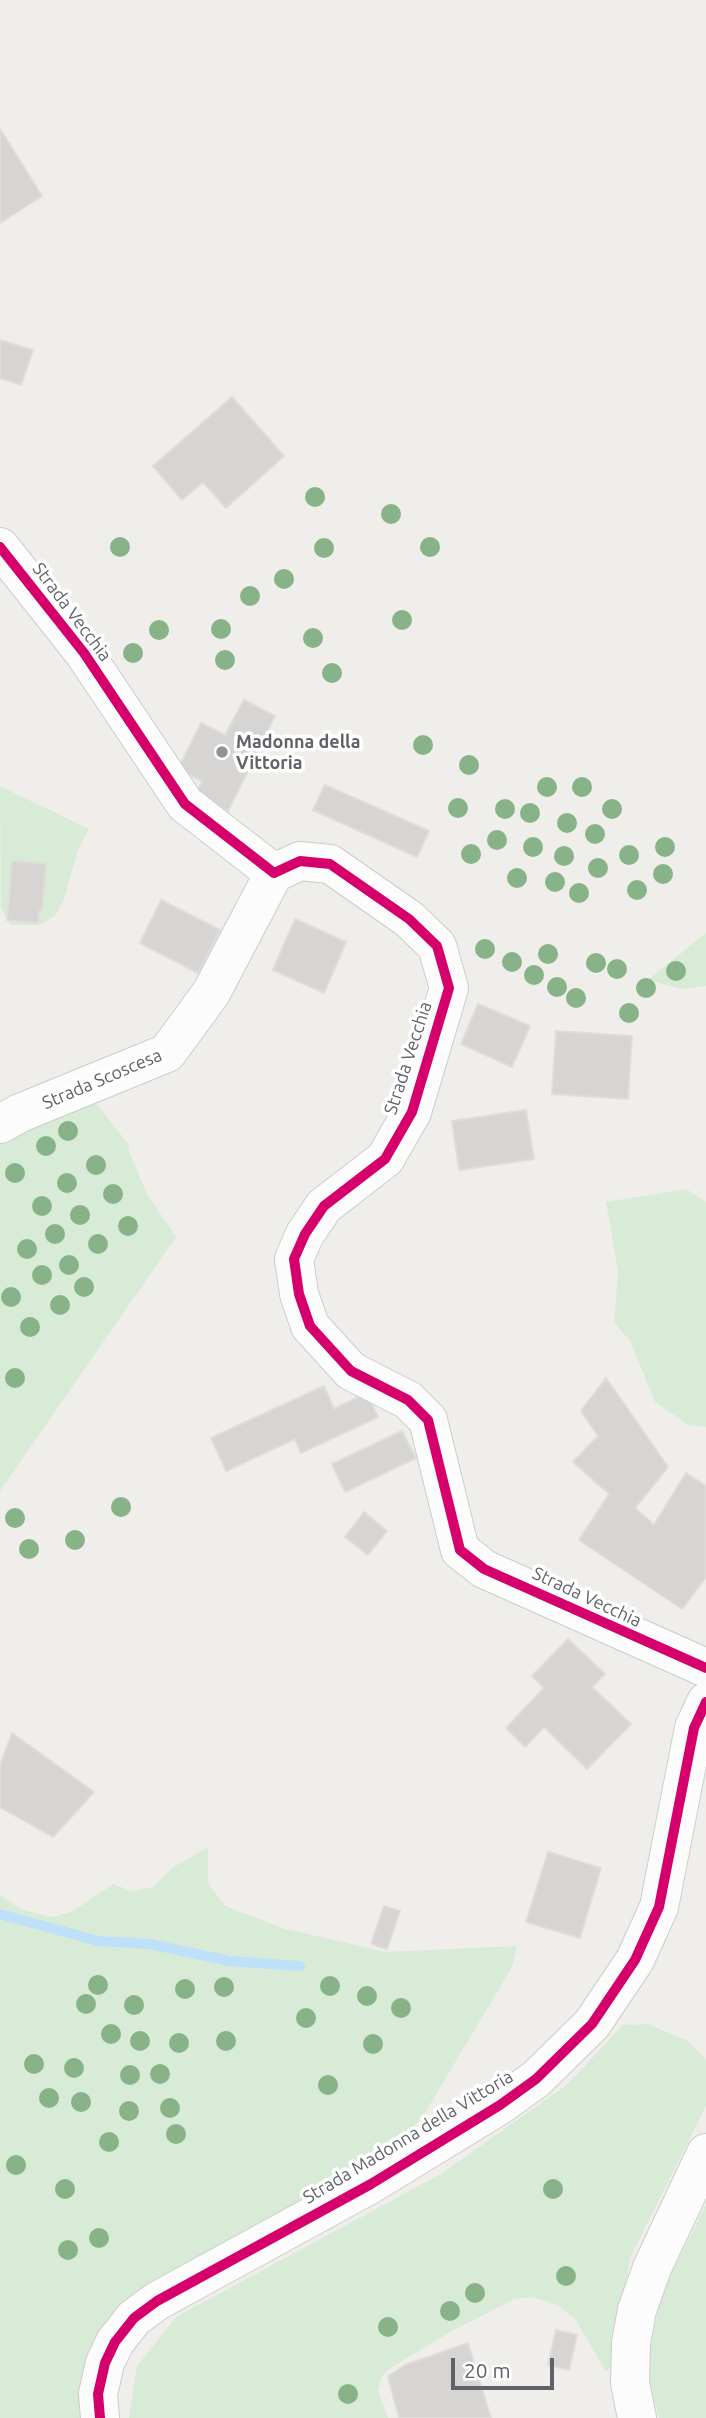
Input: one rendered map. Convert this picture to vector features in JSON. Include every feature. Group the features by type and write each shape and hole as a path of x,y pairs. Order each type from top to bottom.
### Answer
{"street":[{"name":"Strada Vecchia","path":"0,547 84,653 185,804 274,873 300,861 330,864 409,919 437,946 449,988 412,1112 385,1159 324,1206 305,1234 294,1259 299,1294 310,1326 351,1371 408,1400 428,1420 460,1550 484,1569 706,1668"},
{"name":"Strada Scoscesa","path":"0,1124 20,1113 167,1053 211,993 274,873"},
{"name":"Strada Madonna della Vittoria","path":"100,2418 98,2394 106,2363 115,2342 134,2318 157,2301 371,2184 500,2105 536,2079 592,2024 635,1960 659,1907 694,1728 706,1702"},
{"path":"637,2418 630,2383 631,2343 637,2310 652,2268 706,2153"}],"green space":[{"path":"0,786 89,829 78,850 64,899 55,916 39,925 10,925 1,908"},
{"path":"706,933 706,986 683,989 648,980"},
{"path":"94,1101 129,1145 128,1149 147,1194 176,1237 0,1491 0,1140"},
{"path":"686,1189 706,1202 706,1427 688,1425 655,1402 630,1341 614,1322 618,1272 606,1202"},
{"path":"208,1847 208,1883 225,1906 282,1928 386,1952 517,1946 512,1967 422,2118 380,2161 132,2304 89,2418 0,2418 0,1895 23,1910 52,1917 71,1912 113,1884 131,1891 153,1887 172,1868"},
{"path":"648,2024 686,2040 706,2059 706,2106 630,2258 614,2363 606,2372 576,2320 558,2305 532,2297 514,2299 452,2331 392,2367 382,2376 378,2391 388,2418 129,2418 137,2366 176,2317 441,2174 568,2084 623,2025"},
{"path":"706,2204 706,2418 659,2418 649,2380 649,2348 663,2291"}],"building":[{"path":"0,129 42,196 0,223"},
{"path":"0,340 33,350 21,385 0,378"},
{"path":"232,397 284,456 226,508 203,482 182,500 153,466"},
{"name":"Madonna della Vittoria","path":"244,700 275,716 228,811 196,795 202,781 178,769 201,723 225,735"},
{"path":"325,785 429,831 417,857 313,810"},
{"path":"12,861 46,864 42,911 39,911 38,923 7,920"},
{"path":"161,900 220,930 198,973 140,943"},
{"path":"295,919 346,942 324,993 273,970"},
{"path":"478,1004 530,1026 512,1067 461,1044"},
{"path":"556,1031 632,1036 628,1099 552,1094"},
{"path":"526,1110 534,1159 459,1170 452,1121"},
{"path":"606,1378 668,1467 635,1508 654,1525 686,1473 706,1486 706,1577 682,1609 579,1540 609,1494 573,1462 598,1436 581,1411"},
{"path":"324,1386 334,1409 366,1393 378,1417 301,1453 295,1439 226,1471 211,1438"},
{"path":"402,1431 416,1458 345,1492 332,1464"},
{"path":"364,1512 387,1531 368,1555 345,1537"},
{"path":"568,1639 605,1674 592,1687 631,1724 587,1769 544,1727 525,1747 506,1728 544,1688 532,1676"},
{"path":"12,1733 94,1792 53,1837 0,1807 0,1765"},
{"path":"548,1852 601,1868 580,1938 526,1922"},
{"path":"384,1906 400,1911 387,1949 371,1944"},
{"path":"556,2330 577,2335 569,2370 548,2365"},
{"path":"468,2343 491,2418 399,2418 388,2376 405,2365"}],"waterway":[{"path":"0,1914 98,1941 150,1944 229,1961 300,1966"}],"cycle path":[{"path":"0,547 84,653 185,804 274,873 300,861 330,864 409,919 437,946 449,988 412,1112 385,1159 324,1206 305,1234 294,1259 299,1294 310,1326 351,1371 408,1400 428,1420 460,1550 484,1569 706,1668"},
{"path":"100,2418 98,2394 105,2363 115,2342 134,2318 157,2301 371,2184 500,2105 536,2079 592,2024 635,1960 659,1907 694,1728 706,1702"}],"place":[{"name":"Madonna della Vittoria","path":"222,752"}]}
